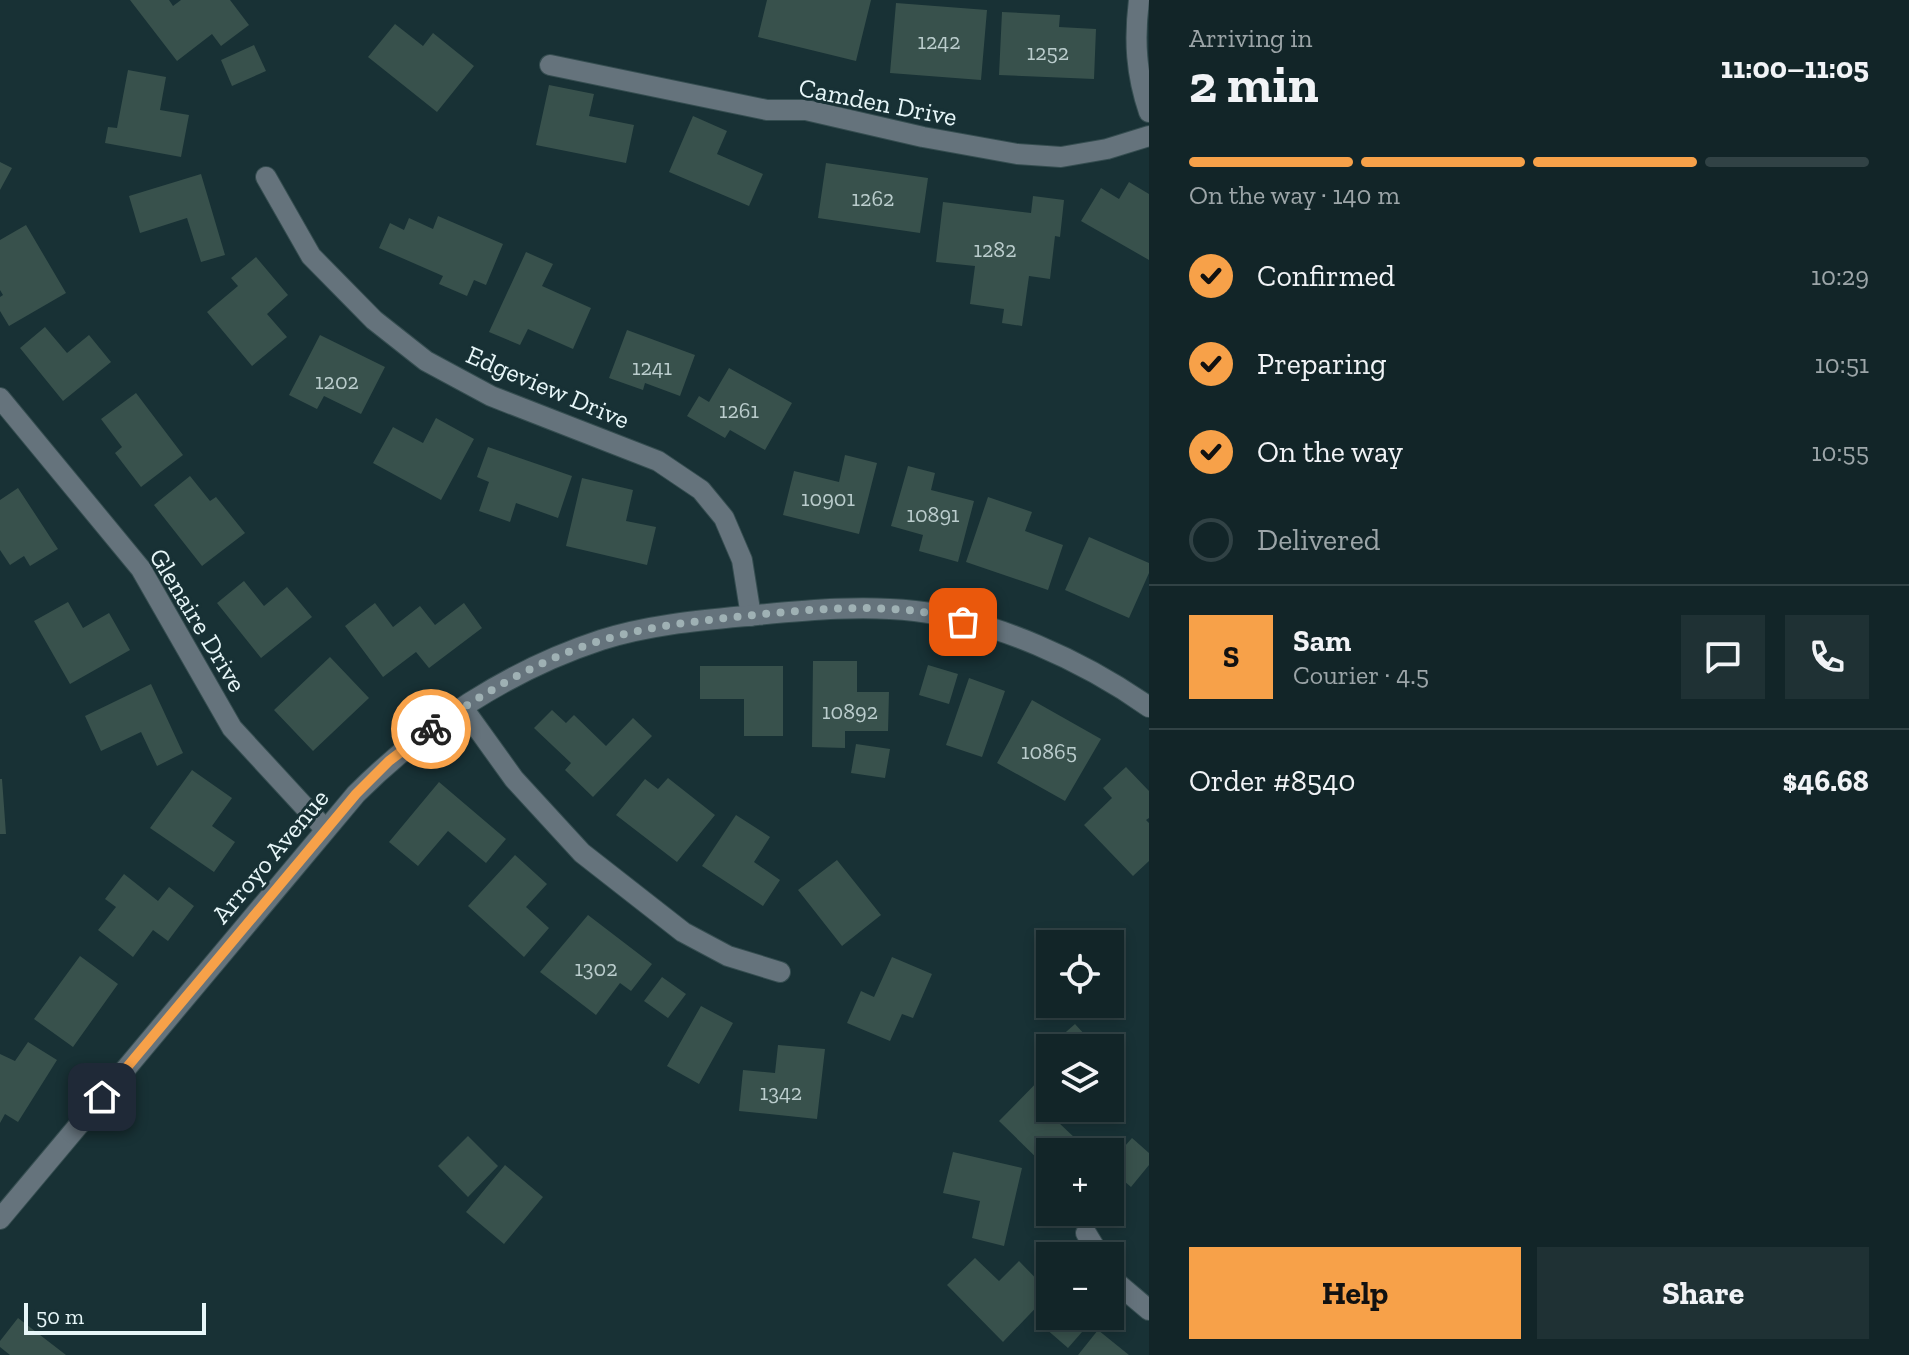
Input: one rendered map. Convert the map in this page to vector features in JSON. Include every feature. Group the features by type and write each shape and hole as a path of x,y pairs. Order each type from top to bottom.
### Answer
{"street":[{"path":"1139,0 1135,30 1139,82 1149,112"},
{"name":"Camden Drive","path":"550,65 767,110 806,110 923,137 1017,154 1061,157 1107,149 1149,136"},
{"name":"Edgeview Drive","path":"266,177 311,256 374,320 426,361 491,396 658,461 701,490 724,518 742,560 751,616"},
{"name":"Glenaire Drive","path":"0,398 141,569 232,728 325,829"},
{"name":"Arroyo Avenue","path":"0,1219 325,829 389,761 511,678 601,640 679,624 817,609 865,608 917,611 963,622 1043,648 1125,690 1149,707"},
{"path":"463,708 514,779 582,853 683,932 728,956 780,972"},
{"path":"1086,1233 1091,1242"},
{"path":"1124,1289 1149,1310"}],"building":[{"path":"130,0 169,0 173,6 181,0 230,0 249,25 221,46 212,34 177,61"},
{"path":"767,0 871,0 856,61 758,37"},
{"path":"896,3 987,10 981,80 890,73"},
{"path":"1002,12 1060,15 1059,27 1096,29 1094,79 999,75"},
{"path":"395,24 423,46 433,33 474,66 437,112 368,57"},
{"path":"254,45 266,71 232,86 221,60"},
{"path":"128,70 166,77 160,110 189,115 181,157 105,143 108,127 117,128"},
{"path":"549,85 594,94 589,116 634,125 626,163 536,145"},
{"path":"693,116 727,131 717,154 763,174 749,206 669,172"},
{"path":"0,162 12,168 0,190"},
{"path":"826,163 928,178 920,233 818,218"},
{"path":"201,174 225,255 201,262 187,218 140,233 129,196"},
{"path":"1129,182 1149,194 1149,260 1081,221 1101,188 1119,199"},
{"path":"1033,196 1064,200 1060,237 1055,236 1050,279 1029,276 1022,326 1002,323 1004,309 970,304 975,266 936,262 943,202 1031,213"},
{"path":"438,216 503,244 486,285 474,280 467,296 439,284 443,276 379,248 390,223 404,230 409,218 433,229"},
{"path":"26,225 66,293 9,326 0,311 0,297 3,295 0,290 0,240"},
{"path":"526,252 553,264 542,286 591,308 573,349 528,329 520,345 489,332"},
{"path":"256,257 288,295 267,314 287,337 252,366 207,312 238,286 231,278"},
{"path":"45,327 67,353 89,335 111,362 63,401 20,348"},
{"path":"627,330 695,355 680,396 645,383 643,390 609,378"},
{"path":"320,335 385,367 361,414 324,396 317,409 289,395"},
{"path":"729,368 792,403 765,450 730,430 725,438 687,416 699,396 709,402"},
{"path":"136,393 183,455 141,487 115,453 122,447 101,419"},
{"path":"436,418 474,439 441,500 373,463 393,427 423,443"},
{"path":"488,447 572,476 558,518 516,503 510,522 479,511 489,482 477,477"},
{"path":"845,455 877,463 859,534 783,515 794,471 839,482"},
{"path":"908,466 935,473 931,490 974,501 958,562 919,551 923,535 891,526"},
{"path":"190,476 210,501 216,497 245,533 202,566 154,505"},
{"path":"582,478 633,490 626,521 656,527 647,565 566,546"},
{"path":"18,488 58,549 30,566 24,556 10,565 0,550 0,500"},
{"path":"988,497 1032,512 1025,531 1063,545 1048,590 966,562"},
{"path":"1089,537 1149,563 1149,573 1129,618 1065,590"},
{"path":"244,581 264,606 287,587 312,617 261,658 217,603"},
{"path":"68,602 83,628 109,613 130,650 70,684 34,621"},
{"path":"375,603 393,627 420,606 435,625 464,603 482,628 429,668 416,652 383,677 345,626"},
{"path":"330,657 369,698 313,751 274,710"},
{"path":"813,661 857,661 857,692 889,692 888,731 845,731 845,748 812,747"},
{"path":"928,665 958,674 949,704 919,695"},
{"path":"700,666 783,666 783,736 744,736 744,699 700,699"},
{"path":"969,678 1005,691 982,757 946,745"},
{"path":"151,684 183,753 157,766 141,732 101,751 85,716"},
{"path":"1032,700 1101,739 1065,801 997,763"},
{"path":"552,710 566,723 574,715 606,746 633,718 652,736 593,797 565,770 571,763 534,728"},
{"path":"856,744 890,749 885,778 851,773"},
{"path":"1126,767 1149,791 1149,818 1146,820 1149,823 1149,861 1133,876 1084,825 1112,798 1103,788"},
{"path":"192,770 232,798 212,826 235,842 214,872 150,828"},
{"path":"668,778 715,815 677,862 616,815 645,779 658,789"},
{"path":"2,779 6,834 0,834"},
{"path":"439,782 506,839 486,863 448,831 418,866 389,842"},
{"path":"736,815 770,837 754,862 780,880 763,906 702,866"},
{"path":"515,855 547,884 526,907 549,928 524,957 468,906"},
{"path":"837,860 881,915 842,946 798,890"},
{"path":"124,874 158,901 169,887 194,906 168,941 153,930 133,957 98,930 116,907 105,899"},
{"path":"588,915 652,964 631,991 620,983 596,1015 540,972"},
{"path":"80,956 118,984 73,1047 34,1019"},
{"path":"892,957 932,974 913,1018 902,1014 890,1041 847,1023 861,991 874,997"},
{"path":"662,977 686,994 668,1018 644,1001"},
{"path":"701,1006 733,1023 699,1084 667,1066"},
{"path":"1075,1024 1084,1034 1064,1034"},
{"path":"28,1042 57,1060 18,1122 5,1114 0,1123 0,1054 15,1061"},
{"path":"778,1045 825,1049 817,1119 739,1111 743,1070 775,1073"},
{"path":"1036,1083 1036,1122 1058,1122 1075,1138 1036,1138 1036,1157 999,1121"},
{"path":"468,1136 498,1166 468,1197 438,1166"},
{"path":"1132,1138 1149,1153 1149,1165 1131,1187 1124,1181 1124,1147"},
{"path":"953,1152 1022,1168 1004,1246 972,1238 980,1201 943,1193"},
{"path":"505,1165 543,1197 504,1244 466,1212"},
{"path":"975,1258 999,1281 1019,1261 1036,1279 1036,1308 1003,1342 947,1285"},
{"path":"18,1318 66,1355 10,1355 0,1347 0,1341"},
{"path":"1047,1330 1084,1330 1068,1348"},
{"path":"1098,1330 1129,1355 1078,1355"}],"way so far":[{"path":"431,729 511,678 601,640 637,631 817,609 917,611 963,622"}],"route":[{"path":"102,1097 356,794 389,761 431,729"}]}
